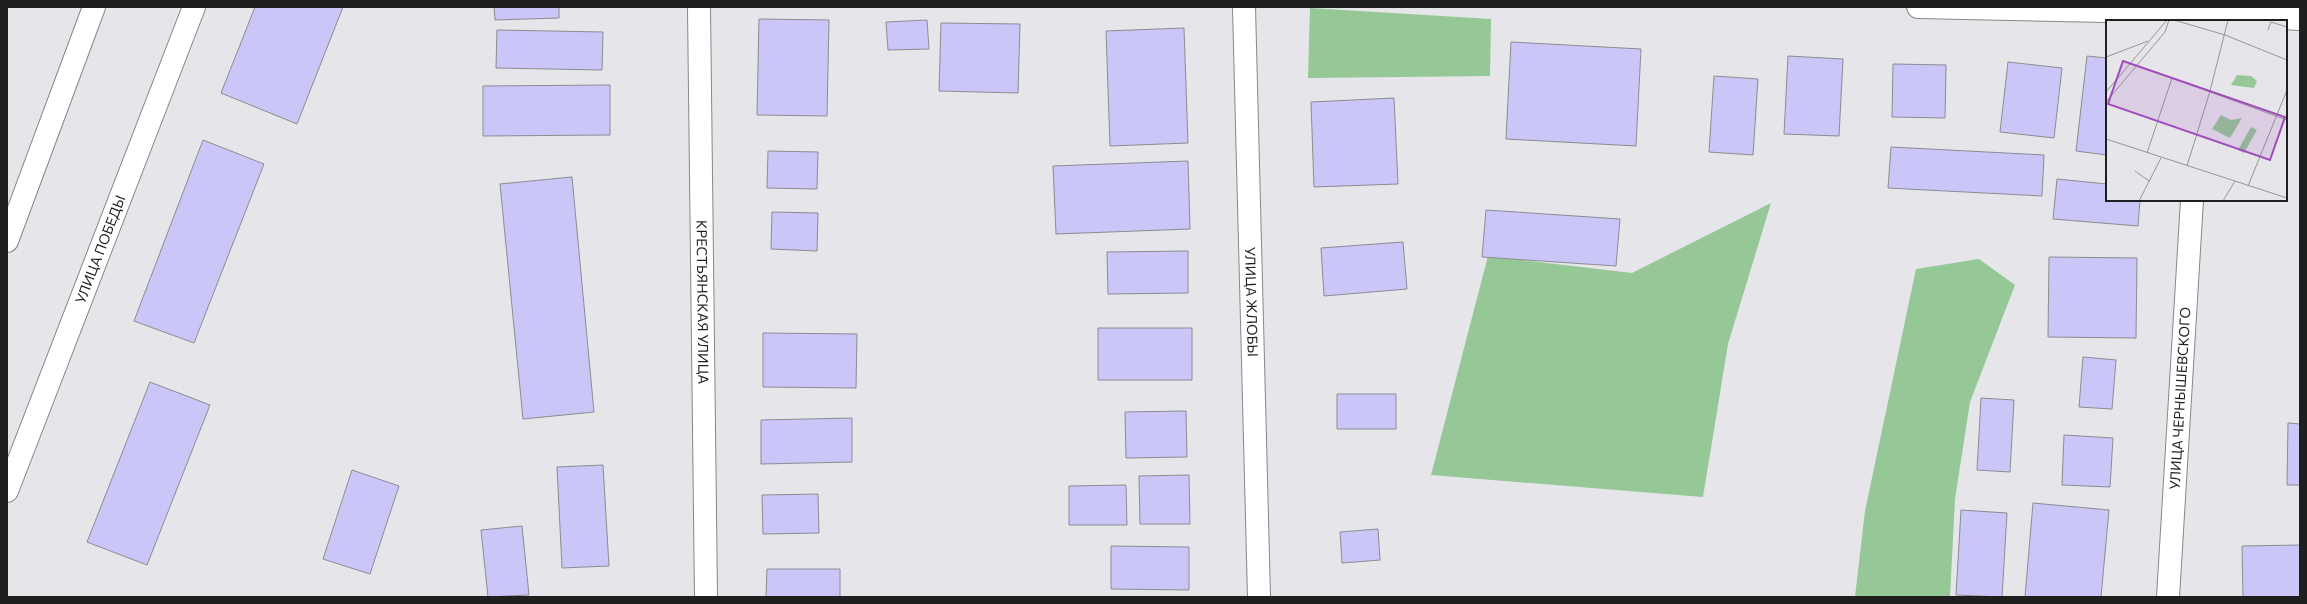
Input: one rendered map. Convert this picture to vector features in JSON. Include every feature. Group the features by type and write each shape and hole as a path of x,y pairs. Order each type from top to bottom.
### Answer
{"street":[{"path":"7,242 94,7"},
{"name":"УЛИЦА ПОБЕДЫ","path":"7,491 194,7"},
{"name":"КРЕСТЬЯНСКАЯ УЛИЦА","path":"700,7 706,597"},
{"name":"УЛИЦА ЖЛОБЫ","path":"1244,7 1258,597"},
{"path":"1918,7 2204,14 2300,19"},
{"name":"УЛИЦА ЧЕРНЫШЕВСКОГО","path":"2168,597 2192,201"}],"green space":[{"path":"1310,8 1491,19 1490,76 1308,78"},
{"path":"1771,203 1728,344 1703,497 1431,475 1488,256 1632,273"},
{"path":"1979,259 2015,285 1970,402 1955,499 1950,597 1855,597 1865,511 1916,269"}],"building":[{"path":"255,7 343,7 297,124 221,93"},
{"path":"494,7 559,7 559,18 495,20"},
{"path":"759,19 829,20 827,116 757,115"},
{"path":"927,20 929,49 888,50 886,22"},
{"path":"941,23 1020,24 1018,93 939,91"},
{"path":"1184,28 1188,143 1110,146 1106,31"},
{"path":"497,30 603,32 602,70 496,68"},
{"path":"1511,42 1641,49 1636,146 1506,139"},
{"path":"1788,56 1843,59 1839,136 1784,134"},
{"path":"2087,56 2106,58 2106,155 2076,151"},
{"path":"2008,62 2062,68 2054,138 2000,132"},
{"path":"1893,64 1946,65 1945,118 1892,117"},
{"path":"1714,76 1758,79 1753,155 1709,152"},
{"path":"610,85 610,135 483,136 483,86"},
{"path":"1394,98 1398,184 1314,187 1311,102"},
{"path":"203,140 264,164 194,343 134,321"},
{"path":"1891,147 2044,155 2042,196 1888,188"},
{"path":"768,151 818,152 817,189 767,188"},
{"path":"1188,161 1190,229 1056,234 1053,166"},
{"path":"572,177 594,412 523,419 500,184"},
{"path":"2057,179 2106,184 2106,201 2140,201 2138,226 2053,219"},
{"path":"1486,210 1620,219 1616,266 1482,257"},
{"path":"772,212 818,213 817,251 771,249"},
{"path":"1403,242 1407,289 1324,296 1321,248"},
{"path":"1188,251 1188,293 1108,294 1107,252"},
{"path":"2049,257 2137,258 2136,338 2048,337"},
{"path":"1098,328 1192,328 1192,380 1098,380"},
{"path":"763,333 857,334 856,388 763,387"},
{"path":"2083,357 2116,360 2112,409 2079,407"},
{"path":"150,382 210,405 147,565 87,542"},
{"path":"1337,394 1396,394 1396,429 1337,429"},
{"path":"1981,398 2014,400 2010,472 1977,470"},
{"path":"1186,411 1187,457 1126,458 1125,412"},
{"path":"852,418 852,462 761,464 761,420"},
{"path":"2288,423 2300,424 2300,485 2287,485"},
{"path":"2064,435 2113,438 2110,487 2062,485"},
{"path":"603,465 609,566 562,568 557,467"},
{"path":"352,470 399,486 370,574 323,559"},
{"path":"1189,475 1190,524 1140,524 1139,476"},
{"path":"1126,485 1127,525 1069,525 1069,486"},
{"path":"818,494 819,533 763,534 762,495"},
{"path":"2033,503 2109,510 2101,597 2025,597"},
{"path":"1961,510 2007,513 2002,597 1956,595"},
{"path":"522,526 529,595 488,597 481,530"},
{"path":"1378,529 1380,560 1342,563 1340,532"},
{"path":"2300,545 2300,597 2243,597 2242,546"},
{"path":"1111,546 1189,547 1189,590 1111,589"},
{"path":"767,569 840,569 840,597 766,597"}]}
